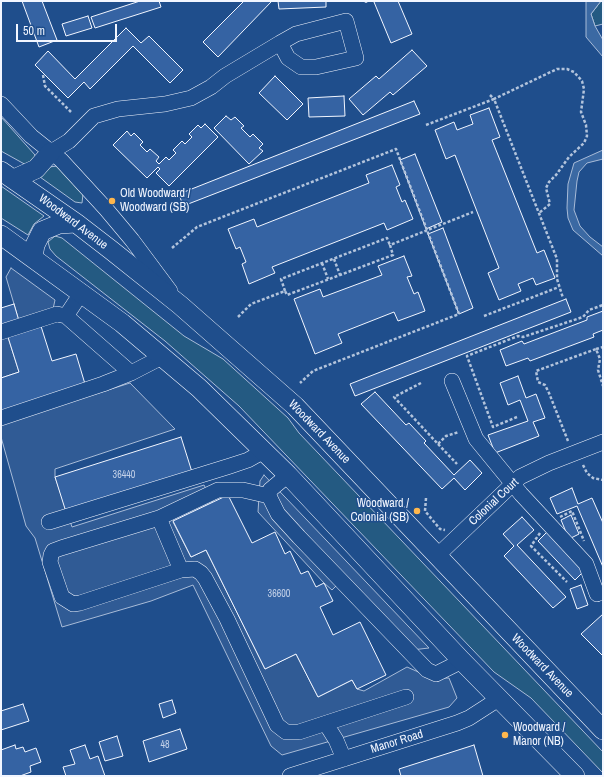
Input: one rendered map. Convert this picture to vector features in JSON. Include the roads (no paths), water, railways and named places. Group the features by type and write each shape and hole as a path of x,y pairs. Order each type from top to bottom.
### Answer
{"main road":[{"path":"8,175 36,169 51,152"},
{"name":"Woodward Avenue","path":"8,175 76,223 180,305 295,406 603,730"},
{"path":"33,257 35,245 42,231 59,224 76,223"},
{"path":"1,235 82,292 199,388 288,475 462,661 570,770 582,776"}],"street":[{"path":"51,152 69,140 94,116 118,109 165,104 191,98 211,88 225,76 280,43 296,34 346,20 356,58 316,67 301,67 288,58 280,43"},
{"path":"1,104 31,136 61,160 119,224 180,305"},
{"path":"66,316 82,292"},
{"path":"1,332 57,314 66,316 131,373"},
{"path":"1,418 131,373 162,357"},
{"path":"452,381 470,428 476,439 512,483 586,564 597,594"},
{"name":"Colonial Court","path":"437,556 512,483 534,470 603,442"},
{"path":"49,522 230,466 248,460 264,451"},
{"path":"288,475 270,490 269,496 278,514 427,670 436,674 462,661"},
{"path":"269,496 243,490 218,490 158,518 54,551 50,562 62,597 73,604 80,604 181,570 195,569 205,578 227,619 280,728 292,733 326,724 406,697"},
{"path":"158,518 181,570"},
{"name":"Manor Road","path":"290,776 457,723 469,718 500,698"},
{"path":"326,724 336,740 344,759"}],"place":[{"name":"Old Woodward / Woodward (SB)","path":"112,201"},
{"name":"Woodward / Colonial (SB)","path":"417,511"},
{"name":"Woodward / Manor (NB)","path":"505,735"}]}
